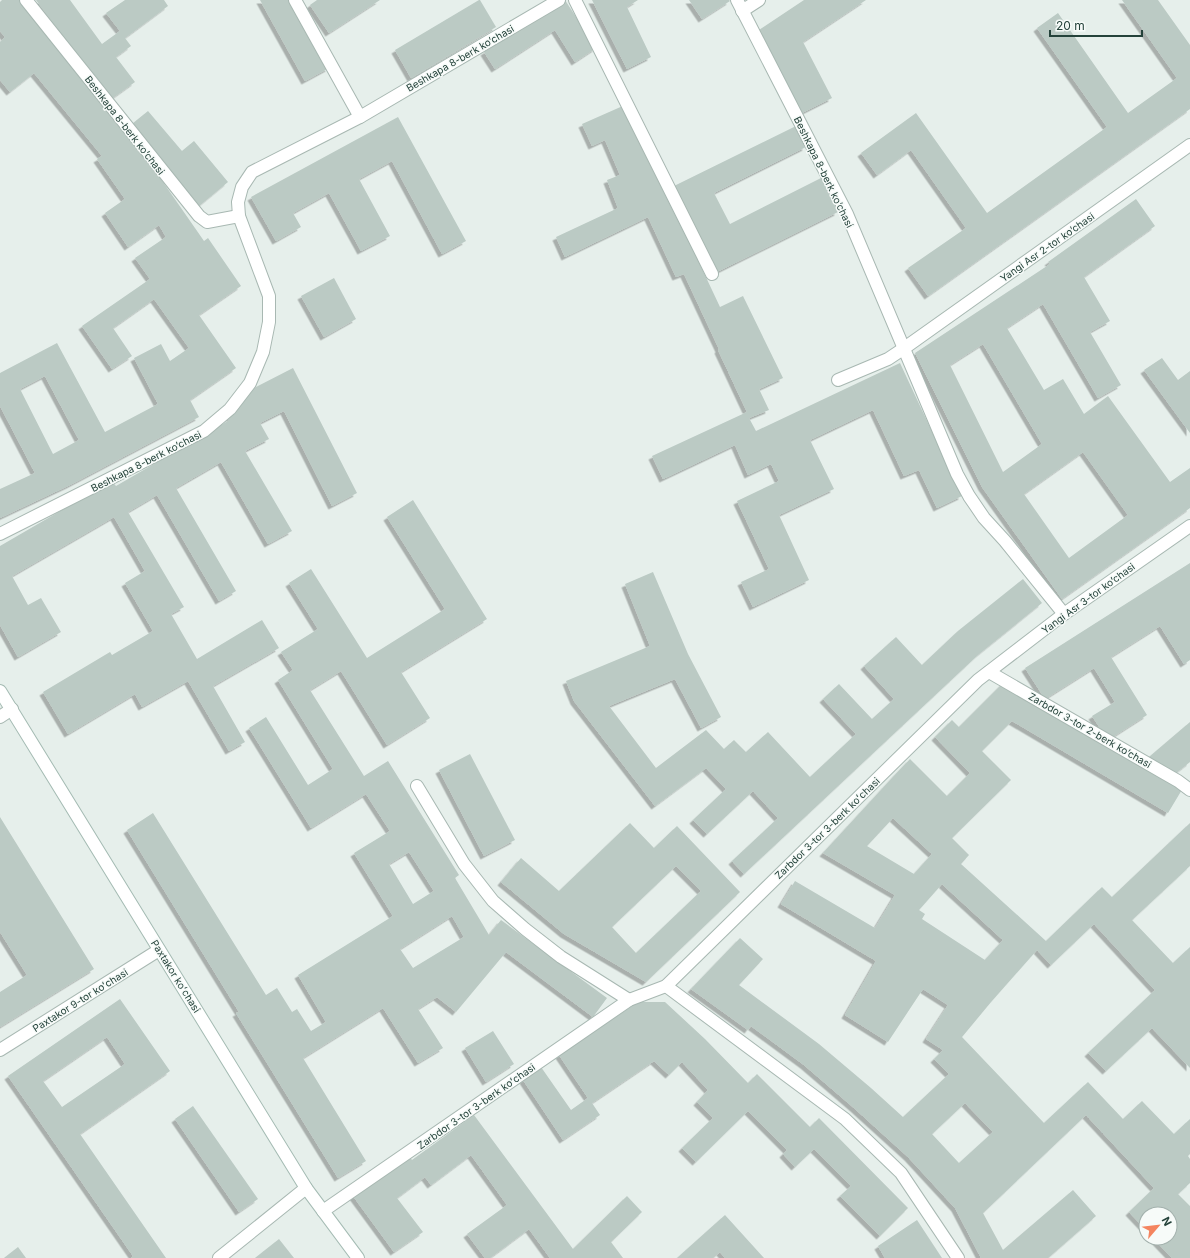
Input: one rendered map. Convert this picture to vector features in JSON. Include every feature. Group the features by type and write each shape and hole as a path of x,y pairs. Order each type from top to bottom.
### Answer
{"street":[{"name":"Beshkapa 8-berk koʼchasi","path":"26,0 199,216 207,222 239,216"},
{"path":"295,0 360,117"},
{"name":"Beshkapa 8-berk koʼchasi","path":"0,534 204,431 230,409 250,383 263,352 269,322 269,296 239,216 238,202 242,187 252,172 360,117 560,0"},
{"path":"575,0 712,274"},
{"path":"740,5 759,0"},
{"name":"Beshkapa 8-berk koʼchasi","path":"740,5 847,214 957,474 969,496 984,518 1005,541 1064,614"},
{"name":"Yangi Asr 2-tor koʼchasi","path":"838,380 888,358 903,349 1190,145"},
{"name":"Yangi Asr 3-tor koʼchasi","path":"989,672 1064,614 1190,526"},
{"name":"Zarbdor 3-tor 2-berk koʼchasi","path":"989,672 1171,777 1190,790"},
{"name":"Zarbdor 3-tor 3-berk koʻchasi","path":"323,1211 629,1000 666,986 978,680 989,672"},
{"name":"Paxtakor koʻchasi","path":"0,690 306,1188 358,1258"},
{"path":"0,717 12,709"},
{"path":"417,786 464,864 493,901 525,929 561,957 629,1000"},
{"name":"Paxtakor 9-tor koʻchasi","path":"0,1050 159,950"},
{"path":"666,986 845,1119 901,1173 958,1258"},
{"path":"219,1258 306,1188"}],"building":[{"path":"2,0 20,0 131,136 204,241 208,238 241,286 199,315 236,368 190,400 199,417 70,485 0,518 0,489 35,473 0,406 0,373 57,343 105,432 158,404 134,358 161,344 170,361 189,348 154,299 113,328 132,356 112,369 82,326 150,279 135,258 166,237 159,225 128,247 105,213 125,199 97,159 102,156 34,73 10,92 0,80 0,42 5,37 0,31 0,2","holes":["45,376 79,440 53,454 20,389"]},
{"path":"36,0 70,0 102,44 120,31 106,13 125,0 164,0 168,6 125,38 131,46 116,57 135,82 110,100"},
{"path":"260,0 291,0 329,68 305,81"},
{"path":"317,0 380,0 329,33 310,5"},
{"path":"479,0 496,27 411,78 395,50"},
{"path":"565,0 596,48 575,62 555,30 495,69 484,52"},
{"path":"592,0 638,0 627,7 651,57 627,69"},
{"path":"689,0 729,0 730,1 702,19"},
{"path":"804,0 866,0 803,42 832,98 802,113 759,30"},
{"path":"1122,0 1158,0 1190,45 1190,109 928,296 908,268 966,228 911,150 877,175 861,153 916,113 987,213 1107,127 1037,28 1058,13 1128,113 1177,78"},
{"path":"625,105 720,307 743,296 783,378 759,389 769,410 749,418 756,431 900,363 962,496 937,508 919,470 904,476 873,410 810,440 834,489 779,515 809,580 753,607 741,582 769,569 737,501 779,481 771,464 748,475 735,445 663,479 652,456 747,412 684,274 676,277 648,217 565,257 556,237 618,208 607,180 620,175 605,140 592,146 582,124"},
{"path":"148,111 182,151 194,141 228,182 199,206 132,124"},
{"path":"398,117 466,241 442,254 392,161 359,179 390,236 361,251 329,193 293,213 301,227 276,241 251,197"},
{"path":"796,126 806,147 714,193 730,224 821,178 838,212 717,272 674,186"},
{"path":"1136,199 1155,226 1084,277 1110,321 1090,332 1121,385 1098,398 1043,304 1007,328 1044,390 1063,379 1084,414 1108,396 1170,482 1190,468 1190,508 1062,599 982,487 915,353 1050,264 1048,262","holes":["983,344 1042,444 1003,472 950,365","1083,452 1128,515 1069,558 1024,494"]},
{"path":"334,278 356,319 324,337 301,296"},
{"path":"1162,358 1178,380 1190,371 1190,433 1144,370"},
{"path":"293,368 357,493 332,506 284,411 260,423 269,439 245,451 292,531 268,544 221,462 176,488 236,591 219,601 157,495 128,512 184,607 171,614 197,659 262,620 279,648 213,686 245,742 229,751 188,681 142,707 135,694 68,734 43,692 110,652 112,655 153,631 125,583 145,571 114,517 12,576 28,605 41,598 61,632 18,657 0,625 0,546 112,481 116,486 228,421 246,392"},
{"path":"413,500 487,619 401,672 430,718 387,745 341,671 310,690 364,776 388,761 459,875 455,878 489,935 501,920 607,998 593,1017 506,952 456,1012 437,997 418,1009 443,1048 418,1063 383,1008 303,1058 366,1161 338,1178 236,1013 239,1012 127,830 153,813 266,995 277,988 292,1012 297,1009 311,1031 326,1022 298,975 393,916 354,853 390,831 366,794 311,828 249,728 266,717 308,785 333,769 278,680 293,670 281,652 318,629 289,583 311,569 367,658 445,609 387,517","holes":["409,852 434,891 413,904 389,864","452,916 464,937 413,968 400,949"]},
{"path":"1190,563 1190,660 1184,664 1160,626 1111,657 1147,715 1108,740 1092,716 1115,702 1094,668 1045,699 1025,668"},
{"path":"653,572 688,654 721,717 701,728 675,679 609,706 656,768 706,730 724,749 734,740 746,752 768,732 810,777 856,734 823,699 839,684 872,719 894,699 864,666 896,637 922,665 958,631 1023,579 1042,603 979,654 744,874 732,861 778,818 753,791 707,834 693,820 726,789 706,768 655,806 574,701 566,681 650,646 625,584"},
{"path":"1004,682 1183,788 1168,813 1012,721 982,751 1011,780 952,838 969,855 961,864 1046,941 1102,887 1112,897 1190,823 1190,866 1132,920 1173,963 1190,947 1190,1068 1152,1028 1106,1071 1088,1053 1155,990 1094,924 1051,965 1037,950 962,1037 1044,1123 1088,1082 1123,1119 1142,1101 1174,1134 1190,1119 1190,1154 1188,1156 1190,1159 1190,1183 1178,1194 1190,1206 1190,1258 1172,1258 1161,1246 1178,1246 1178,1206 1138,1206 1138,1222 1129,1212 1154,1188 1086,1115 983,1213 1003,1250 1073,1190 1096,1216 1048,1258 981,1258 955,1208 908,1157 804,1065 751,1026 748,1030 691,989 740,938 763,959 739,985 819,1044 903,1117 949,1074 934,1059 943,1050 926,1039 948,1005 923,989 888,1042 845,1015 876,961 781,904 795,881 875,928 895,895 823,853 910,759 947,796 970,773 935,737 952,720 959,727","holes":["893,818 932,854 914,874 867,846","942,884 1003,940 985,960 922,919 925,914 919,910","965,1103 993,1132 959,1163 932,1134"]},
{"path":"1190,722 1190,762 1176,773 1149,757"},
{"path":"470,754 515,840 484,856 439,770"},
{"path":"0,817 94,969 0,1027 0,992 27,975 0,932"},
{"path":"630,823 654,848 677,826 740,892 646,982 564,934 501,882 521,858 559,891","holes":["676,866 701,891 636,953 612,927"]},
{"path":"120,999 170,1071 80,1134 166,1258 131,1258 133,1256 8,1076","holes":["107,1037 125,1064 62,1107 43,1081"]},
{"path":"638,1002 665,1002 705,1039 748,1083 757,1074 810,1127 819,1118 908,1208 880,1236 840,1196 851,1186 814,1149 795,1167 783,1154 787,1150 748,1111 696,1162 682,1148 713,1118 697,1102 708,1090 682,1062 669,1075 654,1061 592,1103 600,1115 563,1140 523,1080 541,1067 571,1110 588,1098 559,1055"},
{"path":"493,1031 514,1064 486,1082 465,1048"},
{"path":"193,1106 258,1199 239,1212 175,1119"},
{"path":"474,1115 573,1249 627,1196 642,1212 611,1242 623,1258 550,1258 529,1229 490,1258 485,1258 467,1234 507,1205 471,1155 431,1185 425,1177 397,1198 423,1232 394,1252 353,1196 408,1155 412,1160"},
{"path":"725,1215 764,1258 725,1258 720,1252 713,1258 677,1258"},
{"path":"917,1220 942,1258 885,1258 878,1246"},
{"path":"279,1239 294,1258 255,1258"},
{"path":"18,1247 26,1258 4,1258"}]}
